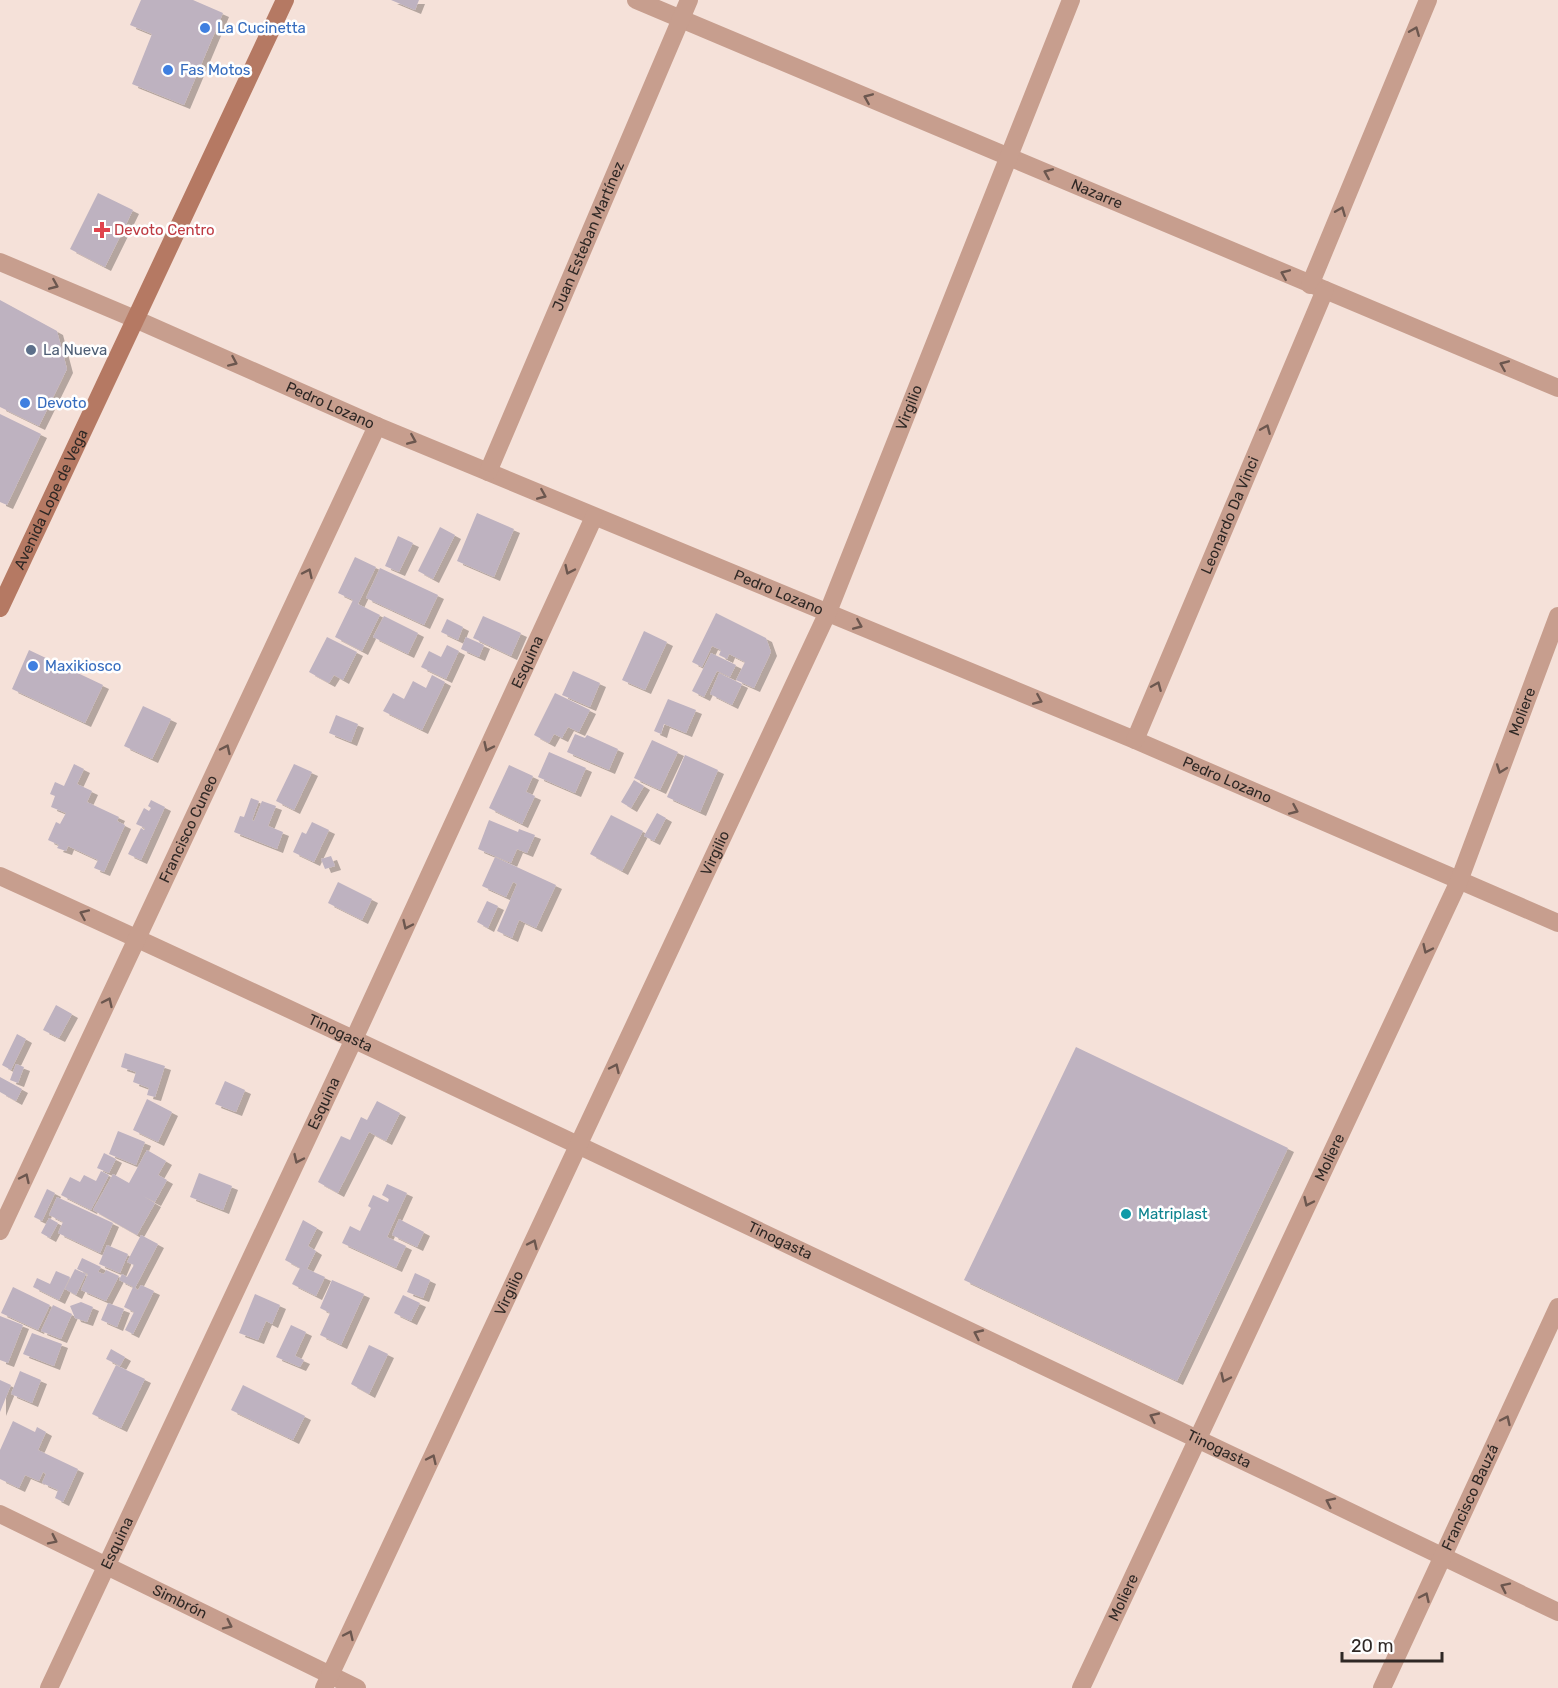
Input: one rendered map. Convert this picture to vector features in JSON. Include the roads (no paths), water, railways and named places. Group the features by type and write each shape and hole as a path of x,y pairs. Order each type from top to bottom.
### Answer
{"main road":[{"name":"Avenida Lope de Vega","path":"0,608 285,0"}],"street":[{"name":"Nazarre","path":"636,0 1558,388"},
{"name":"Juan Esteban Martínez","path":"488,472 688,0"},
{"name":"Virgilio","path":"327,1682 828,612 1071,0"},
{"name":"Leonardo Da Vinci","path":"1135,740 1318,287 1428,0"},
{"name":"Pedro Lozano","path":"0,262 377,426 1135,740 1558,923"},
{"name":"Francisco Cuneo","path":"0,1231 377,426"},
{"name":"Esquina","path":"49,1688 354,1040 594,517"},
{"name":"Moliere","path":"1081,1688 1459,881 1558,616"},
{"name":"Tinogasta","path":"0,876 138,938 579,1145 1558,1612"},
{"name":"Francisco Bauzá","path":"1382,1688 1558,1307"},
{"name":"Simbrón","path":"0,1514 107,1566 327,1682 357,1688"}],"place":[{"name":"La Cucinetta","path":"205,28"},
{"name":"Fas Motos","path":"168,70"},
{"name":"Devoto Centro","path":"102,230"},
{"name":"La Nueva","path":"31,350"},
{"name":"Devoto","path":"25,403"},
{"name":"Maxikiosco","path":"33,666"},
{"name":"Matriplast","path":"1126,1214"}]}
